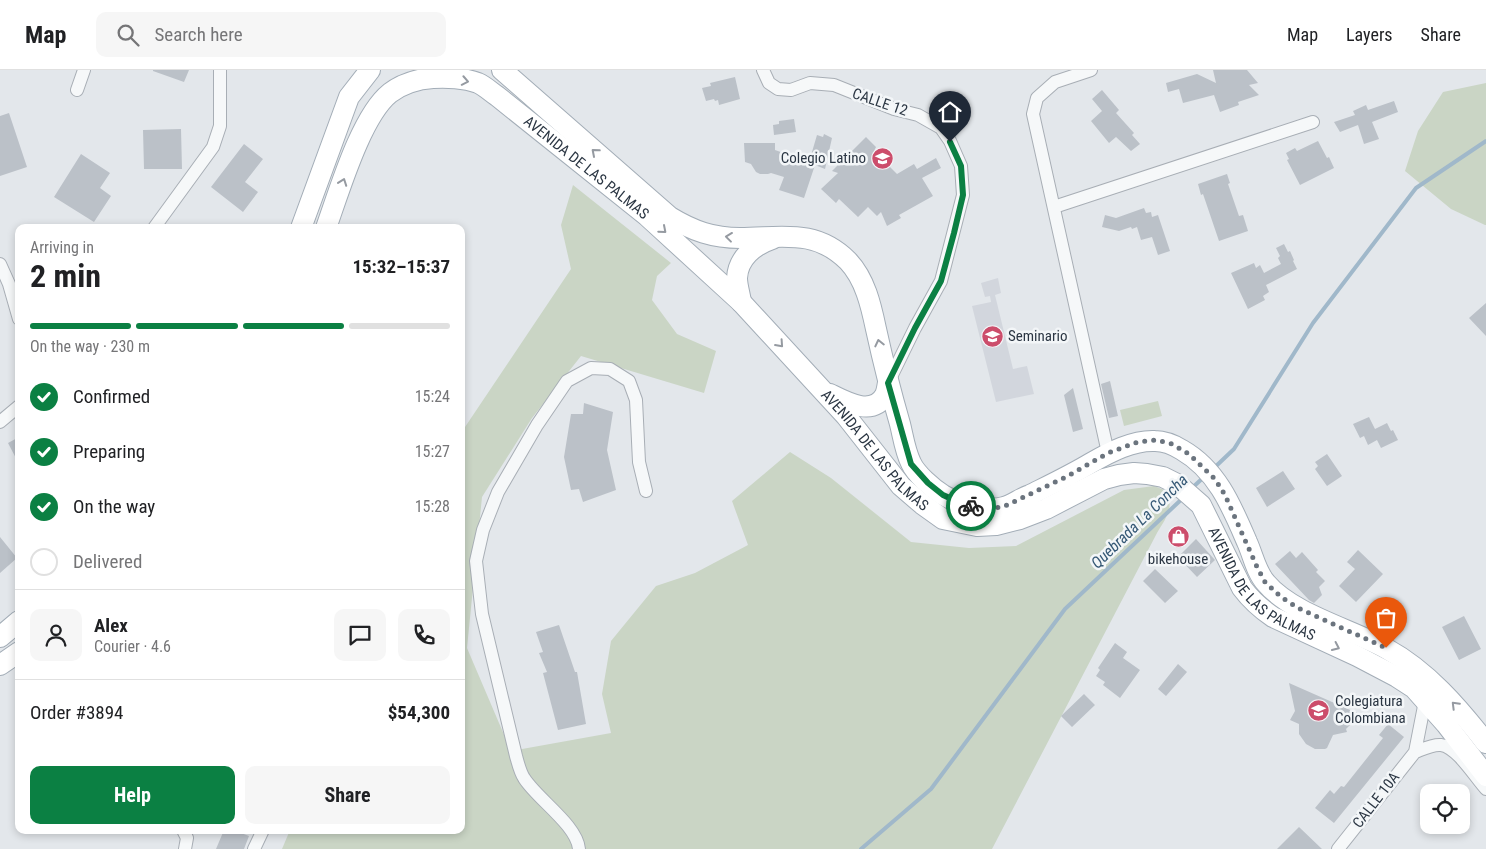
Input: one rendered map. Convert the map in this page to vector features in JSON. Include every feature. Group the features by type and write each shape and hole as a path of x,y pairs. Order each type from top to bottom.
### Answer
{"main road":[{"path":"302,224 349,97 370,70"},
{"name":"AVENIDA DE LAS PALMAS","path":"502,70 670,216 694,230 708,235 738,238 804,237 834,248 858,274 864,286 871,306 888,383 911,464 928,483 943,495 963,504 978,507 1003,507 1068,476 1108,453 1138,442 1156,440 1172,444 1189,454 1215,479 1225,495 1265,582 1281,597 1298,608 1386,648 1407,662 1434,684 1459,709 1486,743"},
{"name":"AVENIDA DE LAS PALMAS","path":"327,224 356,145 369,120 389,94 403,85 420,79 439,77 479,84 497,96 647,216 741,302 846,416 901,486 943,519 977,526 996,525 1020,519 1046,509 1104,479 1119,475 1147,474 1163,477 1177,484 1201,504 1242,588 1250,599 1273,618 1357,656 1414,688 1446,724 1486,776"},
{"path":"741,302 737,279 739,265 750,251 764,242 783,236"},
{"path":"824,391 852,405 865,407 876,404 885,396 888,383"},
{"path":"0,637 15,624"},
{"path":"0,665 15,655"}],"street":[{"path":"77,90 84,70"},
{"path":"157,224 213,147 220,126 220,70"},
{"name":"CALLE 12","path":"763,70 769,82 778,89 791,90 810,83 834,85 918,115 941,128 961,166 963,195 941,281 888,383"},
{"path":"810,83 814,70"},
{"path":"1092,70 1055,82 1038,98 1033,114 1108,453"},
{"path":"1054,207 1313,122"},
{"path":"0,264 9,284 15,305"},
{"path":"579,849 578,842 568,828 524,778 516,756 482,614 476,561 483,530 498,492 537,425 568,382 591,368 610,369 629,381 636,400 639,462 646,492"},
{"path":"0,422 15,409"},
{"name":"CALLE 10A","path":"1338,849 1414,752 1425,701"},
{"path":"1414,752 1440,745 1448,747 1456,753 1486,788"},
{"path":"185,834 187,838 185,849"},
{"path":"254,849 261,834"}],"shaded area":[{"name":"Seminario","path":"998,278 1001,293 995,295 1013,369 1027,366 1034,394 996,402 972,306 991,302 990,296 985,297 981,283"}],"green space":[{"path":"1486,83 1485,225 1451,209 1405,171 1418,131 1443,92"},
{"path":"573,185 671,263 657,276 652,300 677,334 716,351 704,393 581,356 532,418 482,497 467,648 511,751 611,733 602,694 611,641 656,586 695,573 748,545 732,501 790,452 831,478 911,542 969,548 1016,546 1124,490 1154,486 1167,491 1170,503 1166,518 992,849 282,849 288,834 465,834 465,427 571,269 561,225"},
{"path":"1158,401 1162,416 1124,426 1120,410"}],"building":[{"path":"153,70 189,70 184,82"},
{"path":"1213,70 1247,70 1258,83 1249,85 1259,95 1238,102 1239,105 1220,112 1214,95 1183,103 1179,89 1168,92 1166,83 1197,74 1216,83"},
{"path":"735,77 740,99 719,105 718,100 706,101 702,88 711,86 710,83"},
{"path":"1102,90 1119,110 1116,113 1134,133 1132,135 1140,144 1131,151 1116,137 1109,143 1091,121 1102,111 1092,99"},
{"path":"1394,101 1398,112 1372,122 1379,139 1364,144 1358,125 1340,132 1334,122 1355,115 1353,111 1366,105 1368,110"},
{"path":"9,113 27,167 0,176 0,116"},
{"path":"794,119 796,132 774,135 773,125 779,124 779,121"},
{"path":"181,129 182,169 144,169 143,130"},
{"path":"824,134 832,138 825,169 815,165 804,198 779,190 784,177 771,173 760,174 756,172 751,164 745,162 744,143 775,143 775,150 809,162 817,135 823,137"},
{"path":"866,137 876,147 874,151 897,174 914,164 917,169 936,158 941,168 922,178 933,196 899,215 901,218 887,226 881,212 877,216 868,207 858,217 839,199 836,203 821,189 838,173 832,171"},
{"path":"1318,141 1334,168 1300,185 1287,160 1289,159 1286,153 1295,148 1297,151"},
{"path":"244,144 263,159 245,182 258,192 243,212 211,187"},
{"path":"81,154 110,173 100,188 111,196 94,222 54,197"},
{"path":"1227,174 1230,183 1228,184 1239,216 1243,215 1248,231 1219,241 1198,184"},
{"path":"1144,208 1146,213 1151,212 1152,217 1158,215 1170,251 1158,255 1152,237 1141,240 1137,227 1119,231 1102,227 1105,215 1116,218"},
{"path":"1284,244 1288,252 1290,251 1297,269 1266,285 1269,292 1263,296 1265,300 1248,309 1231,273 1254,263 1256,268 1260,265 1264,273 1281,264 1276,248"},
{"path":"1486,303 1486,336 1469,318"},
{"path":"1110,381 1118,416 1109,418 1101,384"},
{"path":"1073,388 1083,429 1073,432 1064,395"},
{"path":"584,403 613,412 607,450 616,490 583,502 579,489 571,490 564,457 571,414 583,414"},
{"path":"1369,417 1375,429 1387,423 1398,440 1381,448 1377,440 1368,445 1364,436 1360,438 1353,424"},
{"path":"15,439 15,456 8,443"},
{"path":"1327,454 1342,476 1327,486 1315,469 1318,466 1315,462"},
{"path":"1283,471 1295,489 1267,507 1256,488"},
{"path":"0,537 15,556 15,560 0,573"},
{"path":"1196,539 1215,560 1197,577 1178,557"},
{"path":"1358,550 1383,574 1356,602 1339,586 1355,569 1347,562"},
{"path":"1290,551 1296,558 1302,552 1325,581 1319,587 1322,595 1314,603 1275,564"},
{"path":"1155,569 1178,591 1165,603 1143,581"},
{"path":"1464,616 1481,649 1459,660 1442,627"},
{"path":"559,625 575,672 577,672 586,724 558,730 543,673 547,672 539,653 543,652 536,632"},
{"path":"1115,643 1127,652 1123,658 1140,670 1120,698 1103,685 1105,682 1096,676 1100,670 1098,668"},
{"path":"1178,664 1187,672 1166,696 1158,689"},
{"path":"1289,683 1357,713 1354,721 1346,729 1347,732 1333,735 1325,749 1315,749 1306,744 1299,734 1299,724 1290,720 1295,711"},
{"path":"1084,694 1095,705 1072,727 1061,716"},
{"path":"1388,724 1404,737 1334,823 1315,808 1330,790 1334,794 1341,786 1344,787 1383,738 1379,735"},
{"path":"1299,827 1322,849 1277,849"},
{"path":"222,834 244,834 249,836 244,849 216,849"}],"waterway":[{"name":"Quebrada La Concha","path":"1214,468 1234,449 1313,323 1416,188 1486,141"},
{"name":"Quebrada La Concha","path":"1192,488 1205,476"},
{"name":"Quebrada La Concha","path":"861,849 931,789 1065,609 1184,497"}],"way so far":[{"path":"971,506 1003,507 1068,476 1108,453 1138,442 1156,440 1172,444 1189,454 1215,479 1225,495 1265,582 1281,597 1298,608 1386,648"}],"place":[{"name":"Colegio Latino","path":"882,158"},
{"name":"Seminario","path":"992,336"},
{"name":"bikehouse","path":"1178,536"},
{"name":"Colegiatura Colombiana","path":"1319,710"}],"route":[{"path":"950,142 961,166 963,195 954,233 941,281 888,383 911,464 928,483 943,495 971,506"}]}
